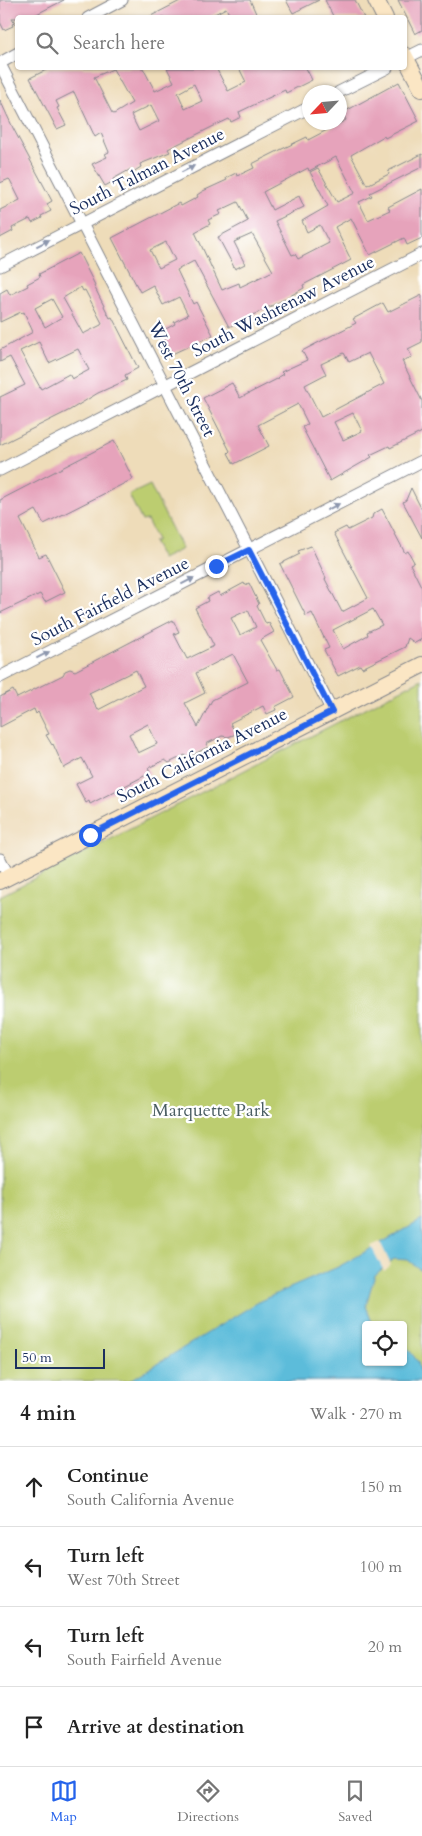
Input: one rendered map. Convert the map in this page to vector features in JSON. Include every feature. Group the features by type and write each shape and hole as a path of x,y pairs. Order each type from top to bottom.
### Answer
{"street":[{"path":"94,15 122,0"},
{"path":"376,0 384,15"},
{"path":"407,56 422,50"},
{"path":"0,63 15,56"},
{"path":"407,61 422,90"},
{"name":"West 70th Street","path":"0,63 332,712"},
{"path":"347,88 383,70"},
{"name":"South Talman Avenue","path":"0,266 302,111"},
{"name":"South Washtenaw Avenue","path":"0,470 422,254"},
{"name":"South Fairfield Avenue","path":"0,677 422,461"},
{"name":"South California Avenue","path":"4,879 422,665"},
{"path":"0,860 4,879"}],"green space":[{"path":"150,485 182,549 162,559 153,542 157,540 147,520 142,521 129,495"},
{"name":"Marquette Park","path":"422,679 422,1381 0,1381 0,896"}],"water":[{"path":"422,1220 422,1271 408,1260 394,1259 375,1275 366,1306 372,1321 362,1321 362,1366 407,1366 407,1347 418,1362 422,1381 129,1381 260,1301 338,1267"}],"pier":[{"path":"380,1242 391,1265 384,1271 371,1246"}],"building":[{"path":"0,0 64,0 35,15 15,15 15,18 12,18 15,23 12,24 13,26 4,30 0,22"},
{"path":"182,0 250,0 257,15 230,15 226,8 213,15 153,15"},
{"path":"286,0 319,0 293,13"},
{"path":"325,0 355,0 362,15 332,15"},
{"path":"398,0 422,0 422,30 415,34"},
{"path":"46,70 111,70 94,77 114,114 132,103 114,70 144,70 155,91 174,82 168,70 217,70 228,91 246,82 240,70 307,70 312,80 286,93 285,90 239,112 241,117 231,122 229,119 168,149 170,152 140,164 141,167 133,172 131,169 105,186 92,164 107,157 105,154 109,152 101,133 95,137 74,92 56,101 59,107 57,108 66,125 57,129 30,78","holes":["194,84 202,101 185,109 178,93","151,105 159,121 139,131 131,115"]},
{"path":"399,82 419,121 385,138 384,136 351,155 367,185 389,174 388,171 422,154 422,167 370,193 372,196 359,202 368,220 390,210 388,207 422,189 422,238 407,245 404,238 370,255 351,218 335,227 351,260 303,285 304,288 283,300 229,327 194,261 177,270 193,304 196,302 213,335 172,354 163,336 166,334 164,330 188,315 179,297 163,305 153,285 140,292 112,238 179,203 181,206 198,197 197,195 203,191 227,180 226,178 236,173 237,176 254,168 252,164 307,137 308,140 327,130 347,130 347,110","holes":["336,157 355,193 337,202 318,168 310,172 328,206 302,221 307,232 320,225 329,243 298,259 295,254 292,255 275,221 304,207 299,196 272,210 263,192 308,168 309,171","238,202 248,221 218,237 235,269 245,264 234,242 252,234 273,271 240,287 239,283 222,290 195,232 210,224 208,220 221,214 219,211","166,242 175,260 159,268 150,250"]},
{"path":"0,100 52,201 47,204 51,211 41,216 42,218 32,223 30,219 12,228 13,231 0,238 0,210 20,200 9,179 0,183"},
{"path":"79,253 110,318 112,317 138,368 125,375 127,380 98,393 70,410 0,445 0,397 25,385 10,357 0,362 0,350 33,332 24,312 0,322 0,293 7,289 10,295 28,286 27,284 40,277 39,274","holes":["81,287 83,291 85,290 102,323 83,334 63,298","52,299 62,317 45,327 35,308","39,342 49,363 78,349 89,370 72,379 69,374 41,389 20,351"]},
{"path":"422,295 422,342 408,349 412,357 402,361 422,401 422,432 390,448 389,446 370,455 372,457 330,481 302,427 308,424 298,404 258,425 269,446 234,464 228,453 230,451 203,398 232,383 240,398 279,378 283,374 281,372 307,360 302,351 356,323 353,319 383,303 388,312","holes":["344,353 349,362 368,353 384,384 321,417 305,385 326,374 321,364","353,413 362,431 343,440 334,422"]},
{"path":"114,441 133,479 44,524 36,510 20,519 39,557 46,554 65,592 45,602 40,594 0,613 0,500"},
{"path":"411,488 422,510 422,538 403,502 406,500"},
{"path":"382,509 405,553 408,551 414,562 410,564 422,588 422,639 415,643 408,638 405,647 362,668 360,665 338,676 324,650 329,648 312,613 306,616 280,564 300,554 298,551 311,546 342,612 368,598 334,533 346,527 348,530 372,518 373,514","holes":["373,609 382,625 367,632 368,635 343,649 333,630"]},
{"path":"244,583 245,585 249,583 266,624 269,623 274,632 260,640 277,670 280,669 294,697 275,707 276,710 267,714 263,706 230,723 236,734 228,737 222,736 206,744 208,747 187,758 185,755 169,763 165,760 148,768 150,773 90,804 89,801 86,803 76,784 92,776 82,758 64,768 53,744 46,735 49,734 38,712 36,714 34,709 0,727 0,697 13,690 17,698 63,675 65,671 70,669 75,671 173,620 179,632 174,634 187,659 214,646 195,608 208,601 207,598 218,592 220,596","holes":["248,610 256,627 240,635 231,618","233,654 248,682 212,700 198,727 185,703 205,693 196,673","136,670 144,686 98,710 89,693","148,724 157,744 138,753 129,734"]}],"route":[{"path":"90,835 332,712 249,550 216,566"}]}
